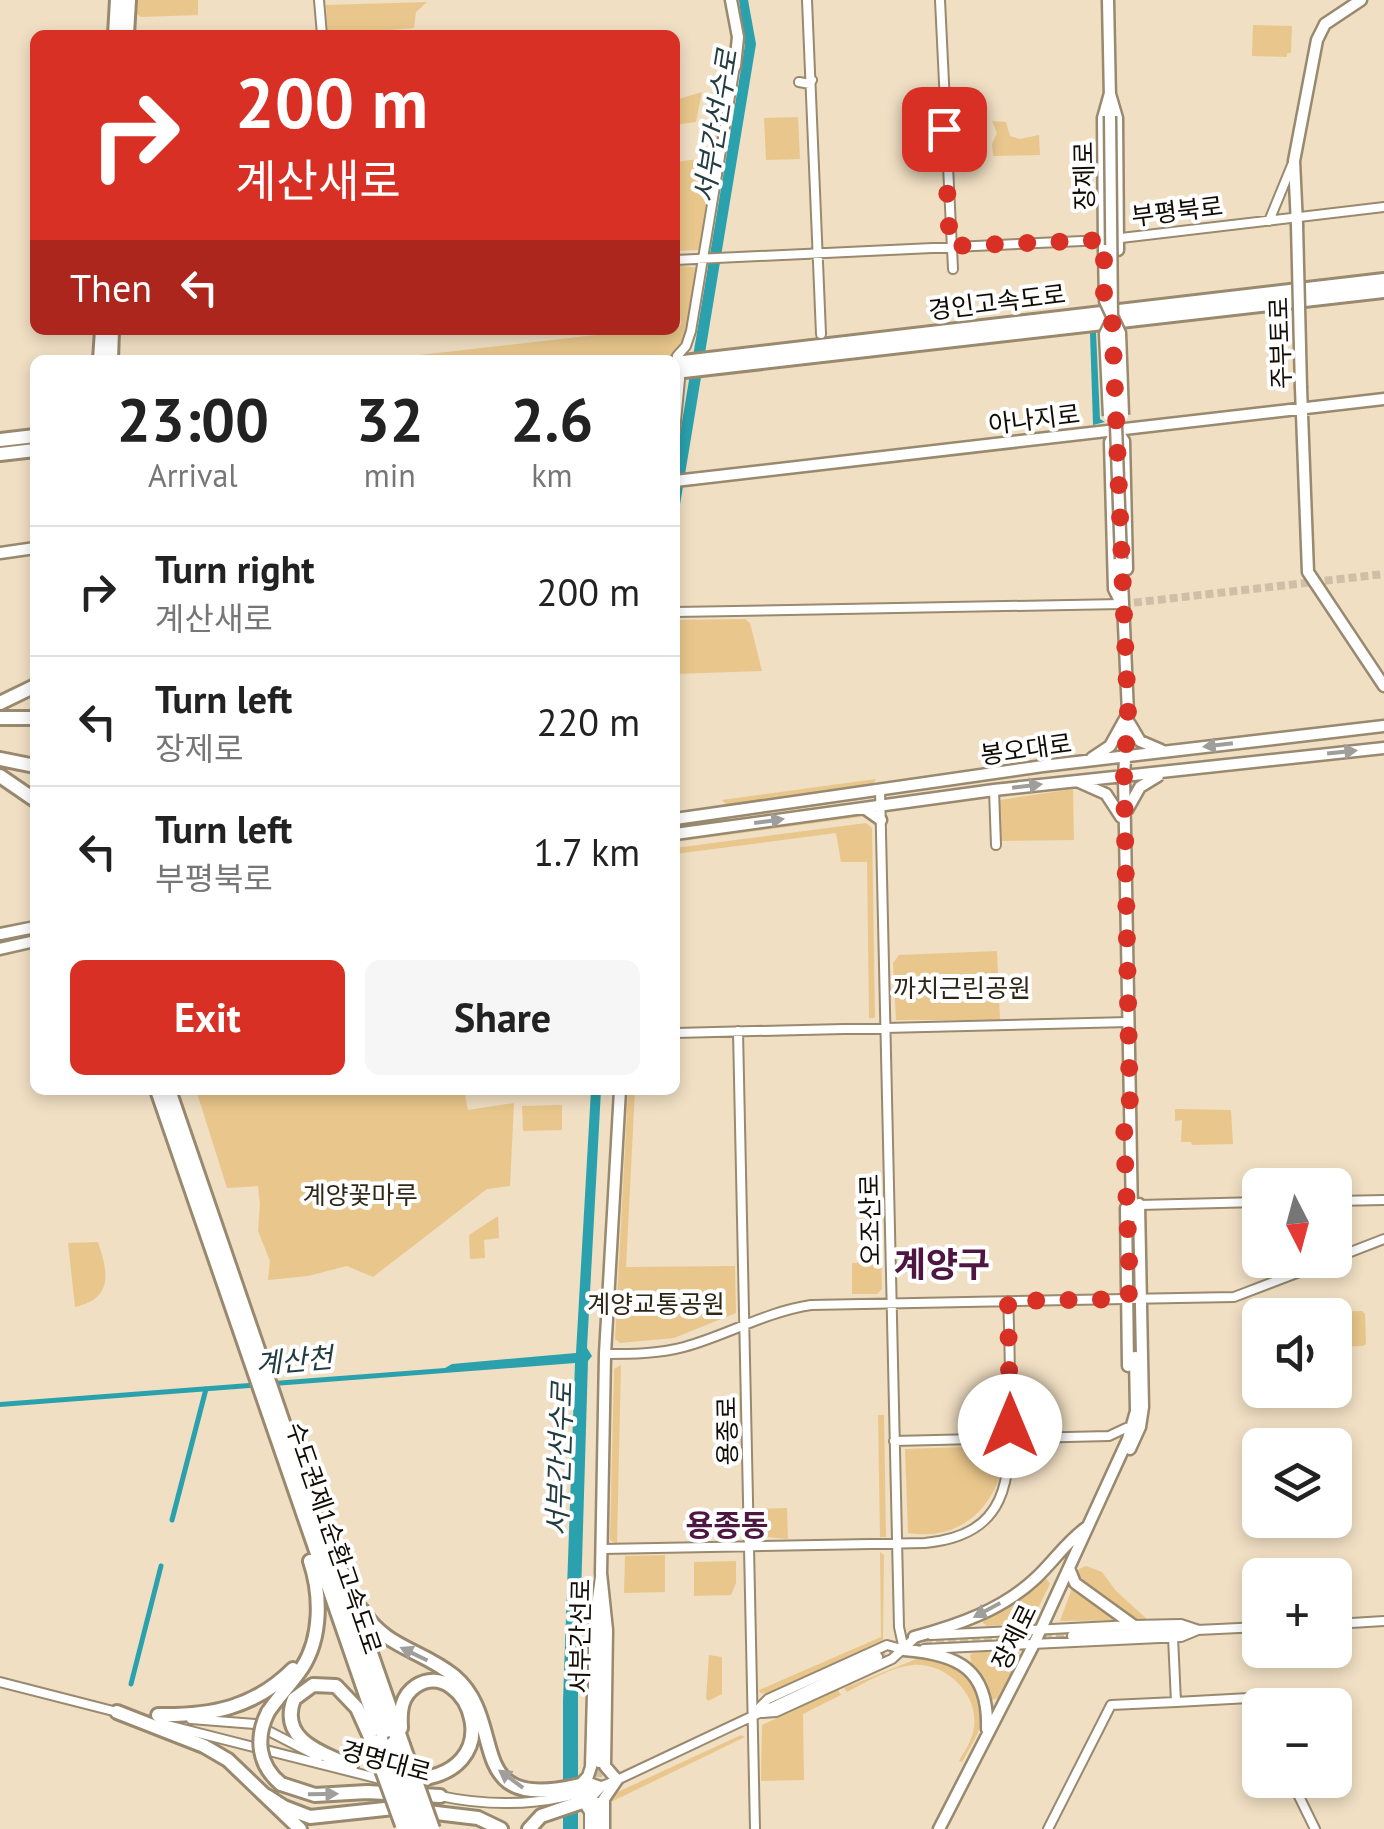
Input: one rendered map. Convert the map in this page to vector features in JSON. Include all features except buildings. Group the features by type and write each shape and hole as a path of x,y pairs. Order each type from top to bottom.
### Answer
{"highway":[{"path":"121,30 123,0"},
{"name":"경인고속도로","path":"1097,320 1384,280"},
{"name":"경인고속도로","path":"680,367 1384,291"},
{"path":"0,440 30,437"},
{"path":"0,454 30,451"},
{"path":"0,704 30,689"},
{"path":"0,718 30,718"},
{"path":"0,759 30,765"},
{"path":"0,776 30,797"},
{"name":"수도권제1순환고속도로","path":"159,1095 267,1394 299,1504 387,1741"},
{"name":"수도권제1순환고속도로","path":"173,1095 248,1340"},
{"name":"수도권제1순환고속도로","path":"267,1394 287,1433 387,1741 410,1828"},
{"path":"287,1433 302,1462 352,1595 410,1828"},
{"path":"299,1504 302,1538 317,1596 315,1633 304,1666 268,1712 261,1730 260,1750 267,1769 281,1784 315,1795 367,1792 440,1796"},
{"path":"352,1595 391,1642 461,1683 474,1704 489,1754 501,1775 530,1791 588,1802"},
{"path":"158,1715 210,1714 246,1702 286,1677 315,1633"},
{"path":"379,1779 436,1777 459,1765 468,1748 472,1727 468,1707 458,1691 444,1681 426,1681 410,1691 387,1741"},
{"path":"351,1766 312,1748 293,1730 290,1713 294,1700 312,1685 336,1686 387,1741 432,1829"},
{"path":"117,1712 204,1746 242,1770 300,1829"},
{"path":"267,1796 310,1816 394,1808 478,1818 501,1829"},
{"path":"529,1829 562,1798"}],"main road":[{"path":"731,0 738,40 735,66"},
{"name":"장제로","path":"1108,0 1110,116 1097,320 1121,559 1128,713 1124,826 1132,1216"},
{"name":"주부토로","path":"1360,0 1330,19 1319,33 1294,161 1301,388 1308,572 1384,686"},
{"name":"장제로","path":"1097,320 1118,300 1117,118 1110,93"},
{"name":"장제로","path":"1097,320 1104,302 1103,118 1110,93"},
{"name":"장제로","path":"1097,320 1120,334 1123,415 1116,430"},
{"name":"장제로","path":"1097,320 1105,334 1109,416 1124,441 1128,588 1122,604"},
{"name":"아나지로","path":"680,481 1384,400"},
{"path":"0,553 30,549"},
{"path":"1128,713 1132,731 1140,741 1169,751"},
{"path":"1089,760 1110,746 1128,713"},
{"name":"봉오대로","path":"680,818 1089,760 1384,726"},
{"name":"봉오대로","path":"680,833 1073,780 1384,748"},
{"path":"1124,826 1129,802 1140,787 1175,770"},
{"path":"1073,780 1106,794 1124,826"},
{"path":"907,786 904,795 910,802"},
{"path":"854,793 860,800 857,808 880,820"},
{"path":"0,934 30,928"},
{"path":"0,949 30,943"},
{"name":"서부간선로","path":"598,1765 607,1630 600,1573 605,1354 620,1095"},
{"name":"장제로","path":"1130,1112 1138,1134 1139,1205 1133,1230"},
{"name":"장제로","path":"939,1829 1034,1644 1118,1460 1136,1411 1139,1357 1124,1133 1130,1112"},
{"name":"장제로","path":"1118,1460 1130,1411 1128,1346 1134,1299"},
{"path":"1128,1346 1138,1344 1139,1357"},
{"path":"914,1636 962,1623 1010,1598 1088,1526"},
{"path":"1069,1568 1075,1583 1133,1625"},
{"path":"904,1650 941,1654 967,1667 988,1708 987,1736"},
{"path":"588,1802 604,1799 616,1780 598,1765 593,1694"},
{"path":"598,1765 588,1776 588,1802 604,1829"},
{"path":"589,1783 600,1787 590,1798 588,1802 589,1783"}],"street":[{"path":"319,0 322,30"},
{"path":"808,0 821,334"},
{"path":"940,0 953,269"},
{"path":"680,364 691,331 735,66"},
{"path":"799,82 810,84 812,80"},
{"path":"812,112 824,107"},
{"path":"1269,221 1294,161"},
{"name":"부평북로","path":"680,260 950,246 1118,244 1384,207"},
{"path":"680,612 1122,604"},
{"path":"1291,758 1283,746 1295,735"},
{"path":"1254,741 1267,750 1266,756 1256,762"},
{"name":"오조산로","path":"880,789 896,1544 899,1627 904,1650"},
{"path":"994,790 996,845"},
{"path":"880,820 896,804"},
{"path":"680,1033 1128,1022"},
{"name":"용종로","path":"738,1031 756,1829"},
{"path":"1352,1201 1384,1200"},
{"path":"1139,1205 1242,1202"},
{"path":"1352,1252 1384,1239"},
{"path":"605,1354 680,1348 744,1323 811,1305 1234,1297 1284,1278"},
{"path":"602,1550 896,1544 954,1538 987,1517 1006,1487 1010,1438 1008,1301"},
{"path":"894,1441 1109,1436 1126,1428"},
{"path":"1109,1436 1120,1445"},
{"path":"593,1694 593,1627 600,1573"},
{"path":"1352,1623 1384,1621"},
{"path":"600,1787 753,1714 768,1699 877,1657 904,1650 1034,1644 1133,1625 1181,1624 1199,1630"},
{"path":"1072,1636 1242,1628"},
{"path":"904,1650 914,1636 1040,1630 1072,1636 1173,1637 1199,1630"},
{"path":"1173,1637 1176,1702"},
{"path":"753,1714 776,1712 877,1657 887,1645 904,1650"},
{"name":"경명대로","path":"1,1682 440,1796 521,1804 562,1798"},
{"path":"1048,1829 1111,1705 1242,1698"},
{"path":"117,1712 243,1722 265,1729 302,1751 379,1779"},
{"path":"1299,1798 1315,1829"},
{"path":"588,1802 592,1829"}],"green space":[{"path":"138,0 198,0 198,15 141,17 137,14"},
{"path":"427,2 416,12 414,28 389,30 328,30 326,5"},
{"path":"1253,25 1292,26 1291,53 1287,57 1252,56"},
{"path":"734,69 702,250 680,251 680,161 707,158 722,80 719,73"},
{"path":"702,92 696,122 680,124 680,99"},
{"path":"940,92 943,166 902,148 922,115 926,93"},
{"path":"798,117 800,159 766,160 764,118"},
{"path":"992,121 1006,122 1010,136 1020,139 1039,135 1040,155 993,156 992,144 997,133"},
{"path":"680,266 699,268 687,341 674,355 419,355 596,335 680,335"},
{"path":"745,619 750,623 762,671 680,674 680,620"},
{"path":"876,779 872,786 728,806 722,800"},
{"path":"1073,789 1074,840 999,841 1000,800"},
{"path":"857,811 868,816 680,841 680,838"},
{"path":"866,823 872,828 875,1018 869,1018 867,862 841,862 836,833 680,853 680,847"},
{"name":"까치근린공원","path":"997,951 1000,1020 896,1020 893,963 899,955"},
{"name":"계양꽃마루","path":"198,1095 465,1095 468,1110 514,1103 510,1186 487,1189 373,1277 347,1266 308,1276 268,1280 270,1261 258,1231 258,1186 227,1188"},
{"name":"계양교통공원","path":"628,1095 635,1095 626,1267 735,1266 736,1313 674,1338 620,1343 615,1339"},
{"path":"562,1105 562,1130 523,1131 522,1106"},
{"path":"1175,1109 1231,1110 1233,1144 1181,1142 1182,1120 1175,1121"},
{"path":"873,1198 880,1198 882,1289 877,1294 852,1294 852,1263 875,1262"},
{"path":"498,1216 499,1238 484,1240 485,1258 470,1259 469,1235"},
{"path":"98,1242 105,1282 96,1297 75,1307 68,1243"},
{"path":"1352,1311 1365,1314 1363,1346 1352,1346"},
{"path":"621,1365 617,1544 610,1540 614,1369"},
{"path":"878,1415 884,1415 886,1537 880,1537"},
{"path":"994,1446 1004,1455 1001,1473 994,1490 974,1516 945,1532 908,1533 905,1449"},
{"path":"787,1508 788,1539 757,1536 756,1509"},
{"path":"880,1552 884,1555 883,1640 767,1694 760,1693 759,1690 881,1637"},
{"path":"665,1555 665,1592 624,1593 625,1556"},
{"path":"736,1561 736,1583 731,1595 694,1596 694,1562"},
{"path":"1086,1566 1102,1572 1116,1591 1148,1620 1060,1621 1079,1569"},
{"path":"1046,1578 1050,1584 1031,1622 987,1626 983,1623 983,1617"},
{"path":"1017,1650 1022,1658 998,1698 992,1700 972,1667 970,1655"},
{"path":"709,1655 722,1657 722,1694 708,1701 706,1698"},
{"path":"919,1658 954,1666 978,1692 981,1723 962,1762 959,1761 973,1732 972,1706 959,1684 938,1669 913,1665 886,1672 847,1692 844,1688"},
{"path":"838,1690 841,1695 803,1714 804,1780 761,1781 762,1725"},
{"path":"741,1735 745,1737 611,1802 611,1829 606,1829 609,1796"}],"water":[{"path":"739,0 748,0 756,44 680,505 680,434 745,45"},
{"path":"1096,332 1100,419 1105,422 1093,425 1090,333"},
{"path":"591,1095 601,1095 587,1348 592,1356 588,1361 578,1695 578,1829 563,1829 563,1701 575,1363 0,1407 0,1402 445,1368 452,1364 576,1353"}],"waterway":[{"path":"172,1520 206,1389"},
{"path":"131,1684 161,1566"}],"tunnel":[{"path":"1122,604 1384,574"},
{"path":"1132,1216 1135,1357"},
{"path":"878,1657 949,1641 1072,1636"},
{"path":"598,1789 599,1763"}],"district":[{"name":"계양구","path":"942,1264"},
{"name":"용종동","path":"727,1524"}],"route":[{"path":"944,129 950,246 1104,240 1104,302 1112,318 1128,713 1124,776 1130,1112 1124,1133 1130,1286 1128,1299 1008,1301 1010,1426"}],"water label":[{"name":"서부간선수로","path":"715,126"},
{"name":"계산천","path":"294,1360"},
{"name":"서부간선수로","path":"559,1459"}]}
